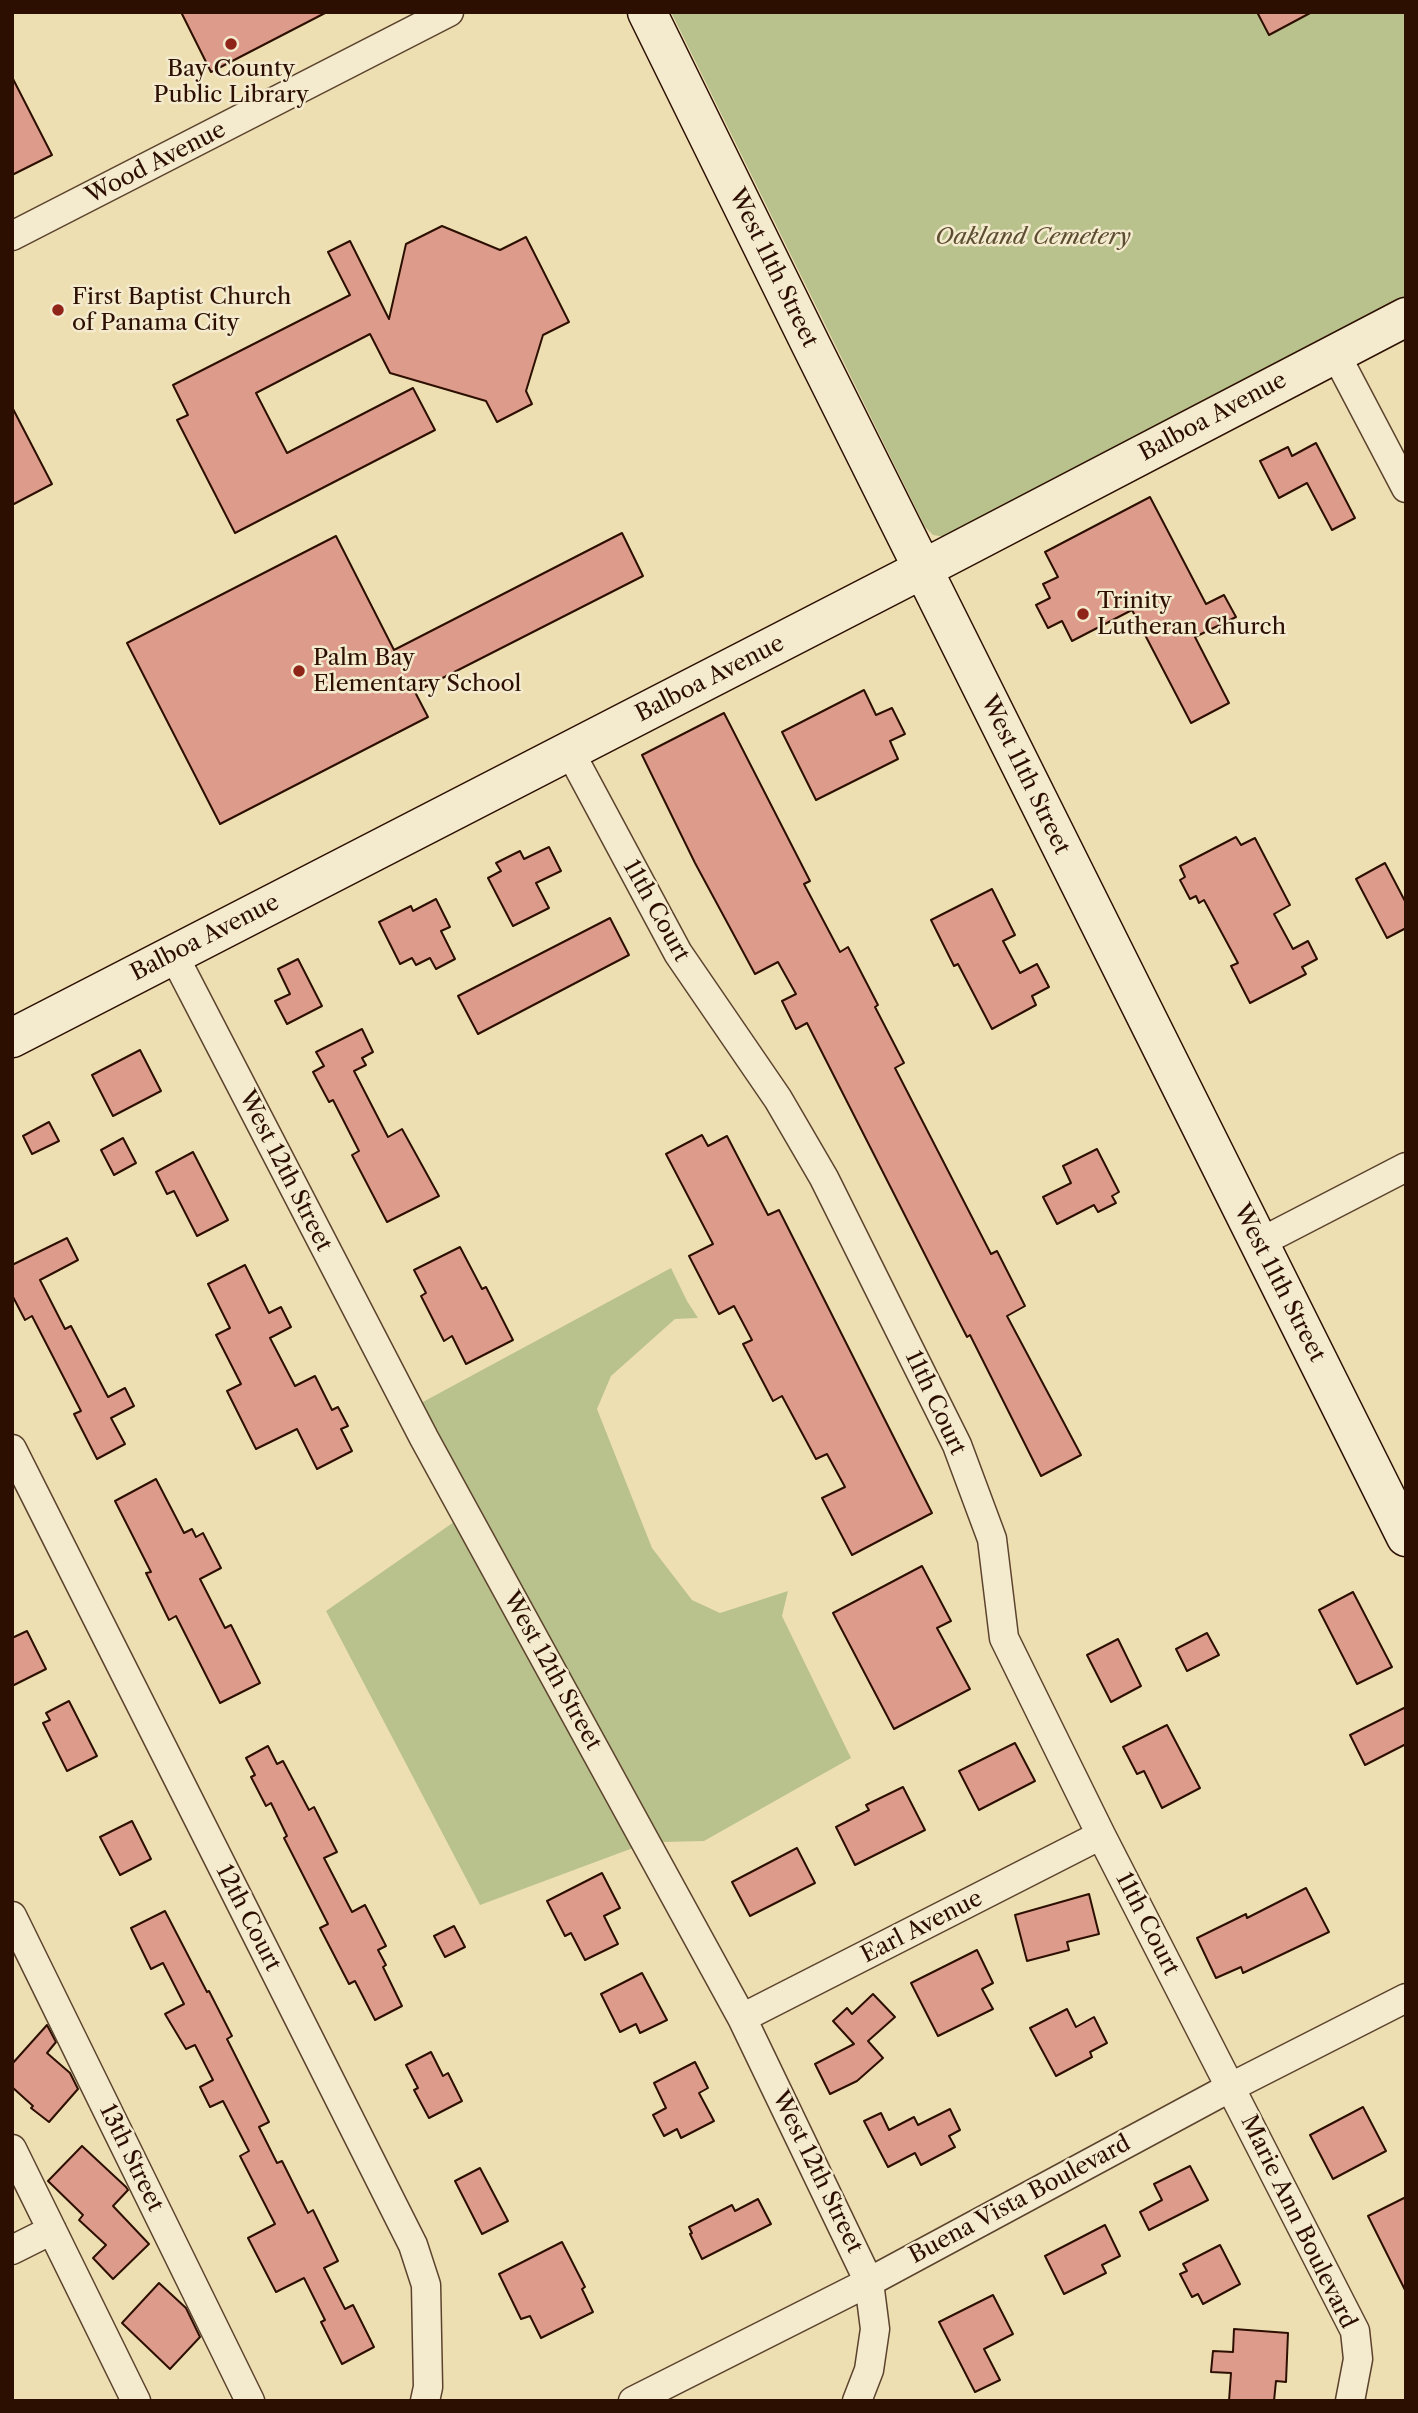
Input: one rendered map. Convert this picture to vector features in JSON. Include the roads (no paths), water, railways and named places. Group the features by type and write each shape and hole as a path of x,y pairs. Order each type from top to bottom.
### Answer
{"main road":[{"name":"West 11th Street","path":"647,12 1406,1537"},
{"name":"Balboa Avenue","path":"12,1038 1406,317"}],"street":[{"name":"Wood Avenue","path":"12,236 449,12"},
{"path":"1335,354 1406,488"},
{"name":"11th Court","path":"569,750 678,953 778,1099 824,1178 957,1445 992,1539 1004,1638 1101,1835 1231,2087"},
{"name":"West 12th Street","path":"173,954 424,1438 743,2018 869,2282 875,2329 869,2370 857,2401"},
{"path":"1259,1243 1406,1167"},
{"name":"12th Court","path":"12,1449 413,2245 426,2285 428,2387 425,2401"},
{"name":"Earl Avenue","path":"743,2018 1101,1835"},
{"name":"13th Street","path":"12,1916 250,2401"},
{"name":"Buena Vista Boulevard","path":"633,2401 869,2282 1231,2087 1406,1998"},
{"name":"Marie Ann Boulevard","path":"1231,2087 1355,2331 1358,2358 1350,2401"},
{"path":"12,2149 136,2401"},
{"path":"12,2250 52,2230"}],"place":[{"name":"Bay County Public Library","path":"231,44"},
{"name":"First Baptist Church of Panama City","path":"58,310"},
{"name":"Trinity Lutheran Church","path":"1083,614"},
{"name":"Palm Bay Elementary School","path":"299,671"}],"park label":[{"name":"Oakland Cemetery","path":"1033,237"}]}
